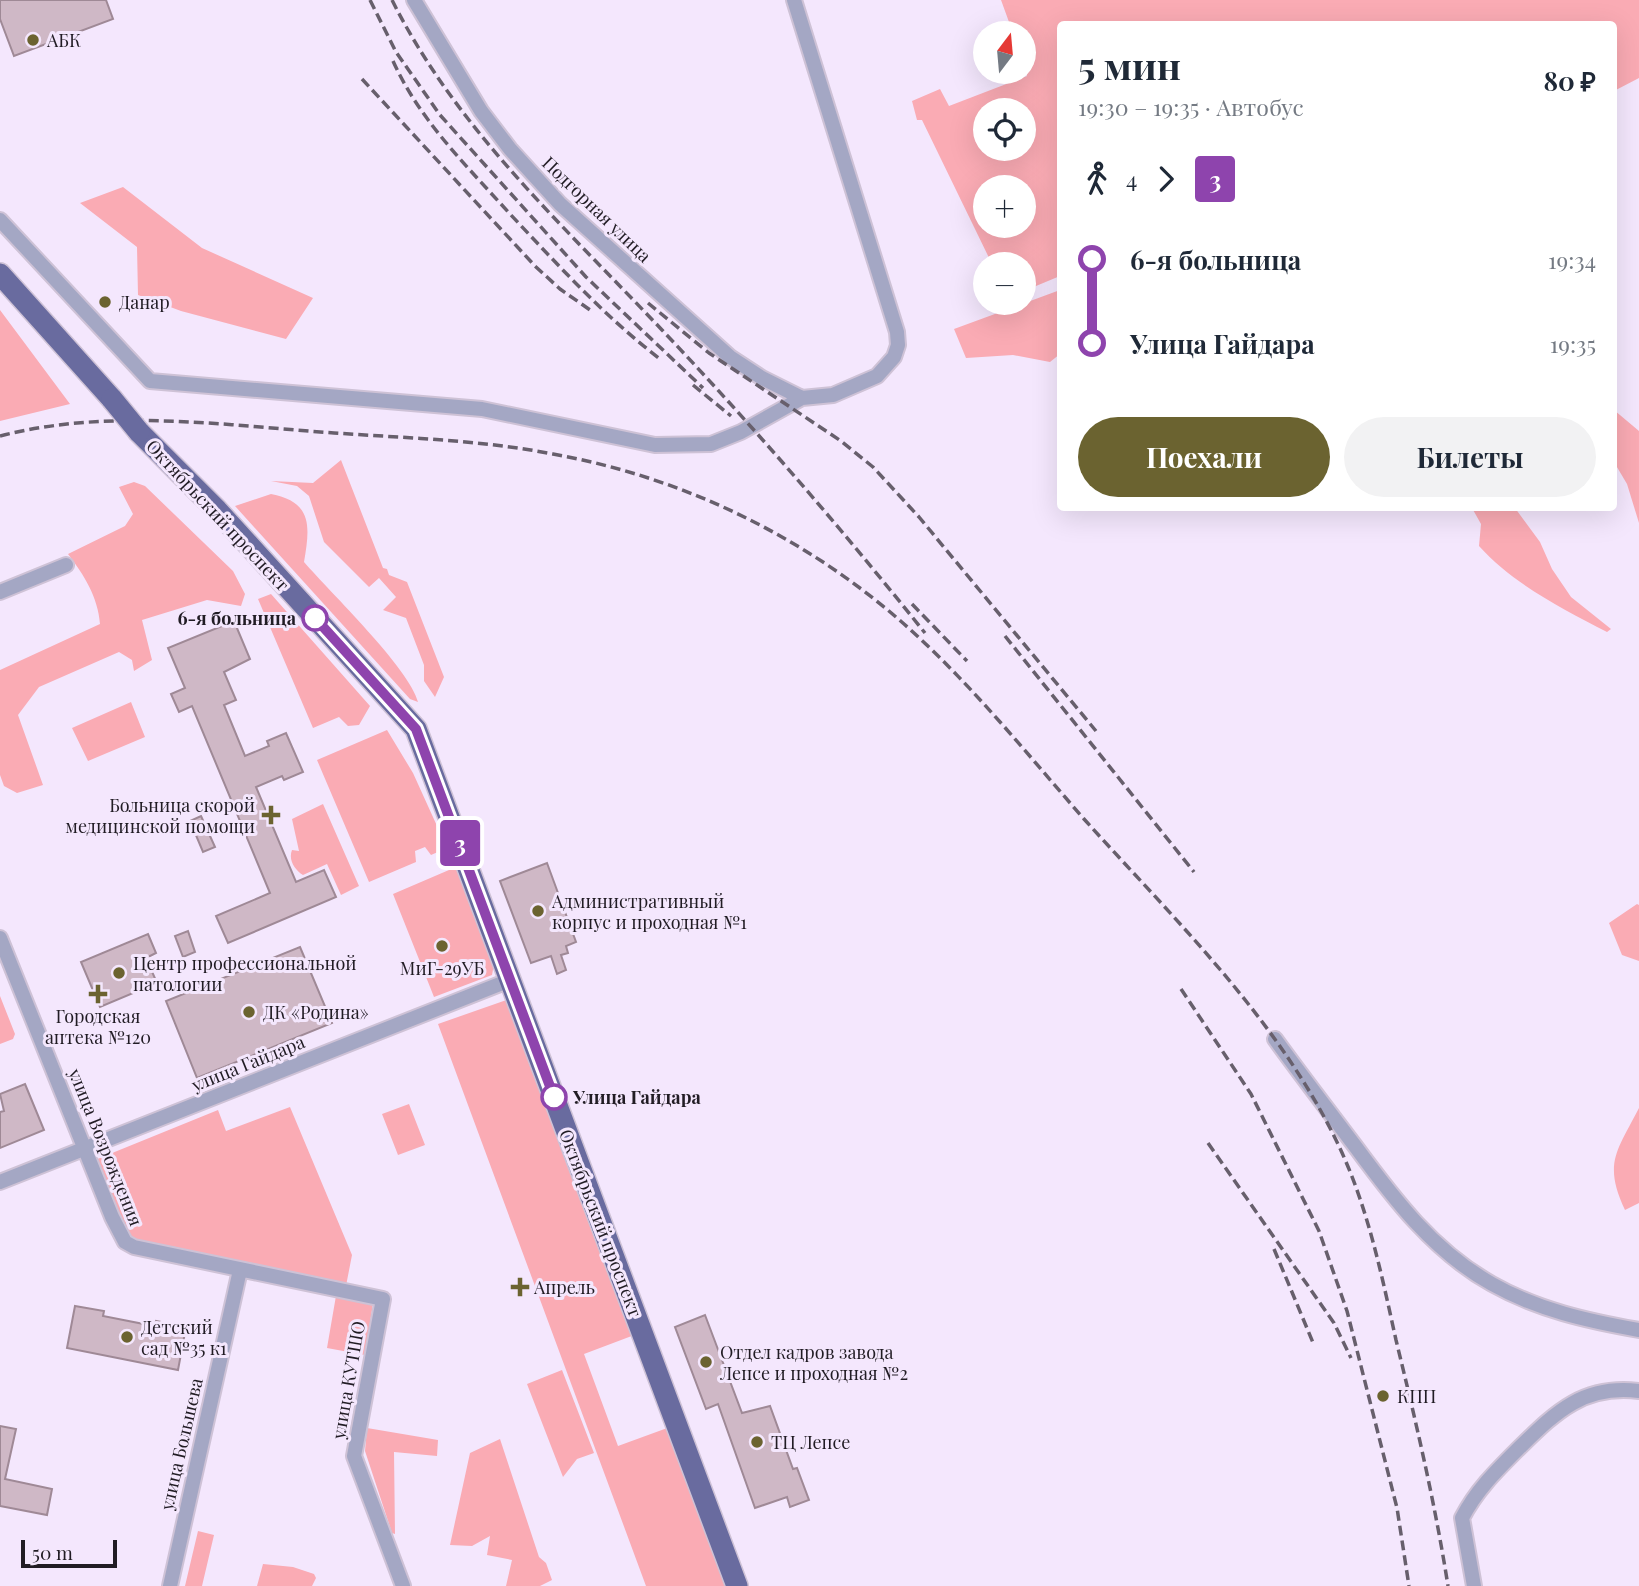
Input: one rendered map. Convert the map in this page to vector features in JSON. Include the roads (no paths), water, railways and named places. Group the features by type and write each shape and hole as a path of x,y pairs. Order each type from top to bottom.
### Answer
{"main road":[{"name":"Октябрьский проспект","path":"0,274 139,432 217,510 416,729 737,1586"}],"street":[{"name":"Подгорная улица","path":"414,0 481,111 510,149 560,204 730,357 762,378 802,398"},
{"path":"0,220 150,381 482,410 655,445 711,443 741,432 802,398 833,395 877,376 886,369 898,345 897,332 794,0"},
{"path":"0,592 66,565"},
{"name":"улица Возрождения","path":"0,938 112,1217 128,1245 383,1299"},
{"name":"улица Гайдара","path":"0,1182 510,980"},
{"path":"1275,1039 1406,1214 1457,1262 1493,1284 1535,1304 1579,1319 1639,1330"},
{"name":"улица Большева","path":"170,1586 240,1270"},
{"name":"улица КУТШО","path":"383,1299 354,1456 403,1586"},
{"path":"1474,1586 1462,1518 1484,1483 1551,1416 1573,1402 1613,1390 1639,1391"}],"railway":[{"path":"370,0 396,52 440,115 586,277 703,388"},
{"path":"392,0 418,47 480,134 763,441 925,633"},
{"path":"393,61 417,103 461,160 582,290 660,359"},
{"path":"362,79 535,266 560,289 593,312"},
{"path":"648,303 709,353 841,441 873,467 919,517 1096,731"},
{"path":"693,385 731,416"},
{"path":"0,436 83,423 166,421 444,440 553,454 652,479 700,497 791,542 875,600 959,677 1187,932 1254,1011 1312,1095 1347,1164 1372,1238 1425,1463 1448,1586"},
{"path":"912,604 967,661"},
{"path":"1005,636 1194,872"},
{"path":"1181,989 1251,1094 1319,1231 1347,1311 1397,1508 1409,1586"},
{"path":"1208,1143 1334,1323 1351,1358"},
{"path":"1274,1249 1314,1345"}],"place":[{"name":"АБК","path":"33,40"},
{"name":"Данар","path":"105,302"},
{"name":"6-я больница","path":"315,618"},
{"name":"Больница скорой медицинской помощи","path":"271,815"},
{"name":"Административный корпус и проходная №1","path":"538,911"},
{"name":"МиГ-29УБ","path":"442,946"},
{"name":"Центр профессиональной патологии","path":"119,973"},
{"name":"Городская аптека №120","path":"98,994"},
{"name":"ДК «Родина»","path":"249,1012"},
{"name":"Улица Гайдара","path":"554,1097"},
{"name":"Апрель","path":"520,1287"},
{"name":"Детский сад №35 к1","path":"127,1337"},
{"name":"Отдел кадров завода Лепсе и проходная №2","path":"706,1362"},
{"name":"КПП","path":"1383,1396"},
{"name":"ТЦ Лепсе","path":"757,1442"}]}
